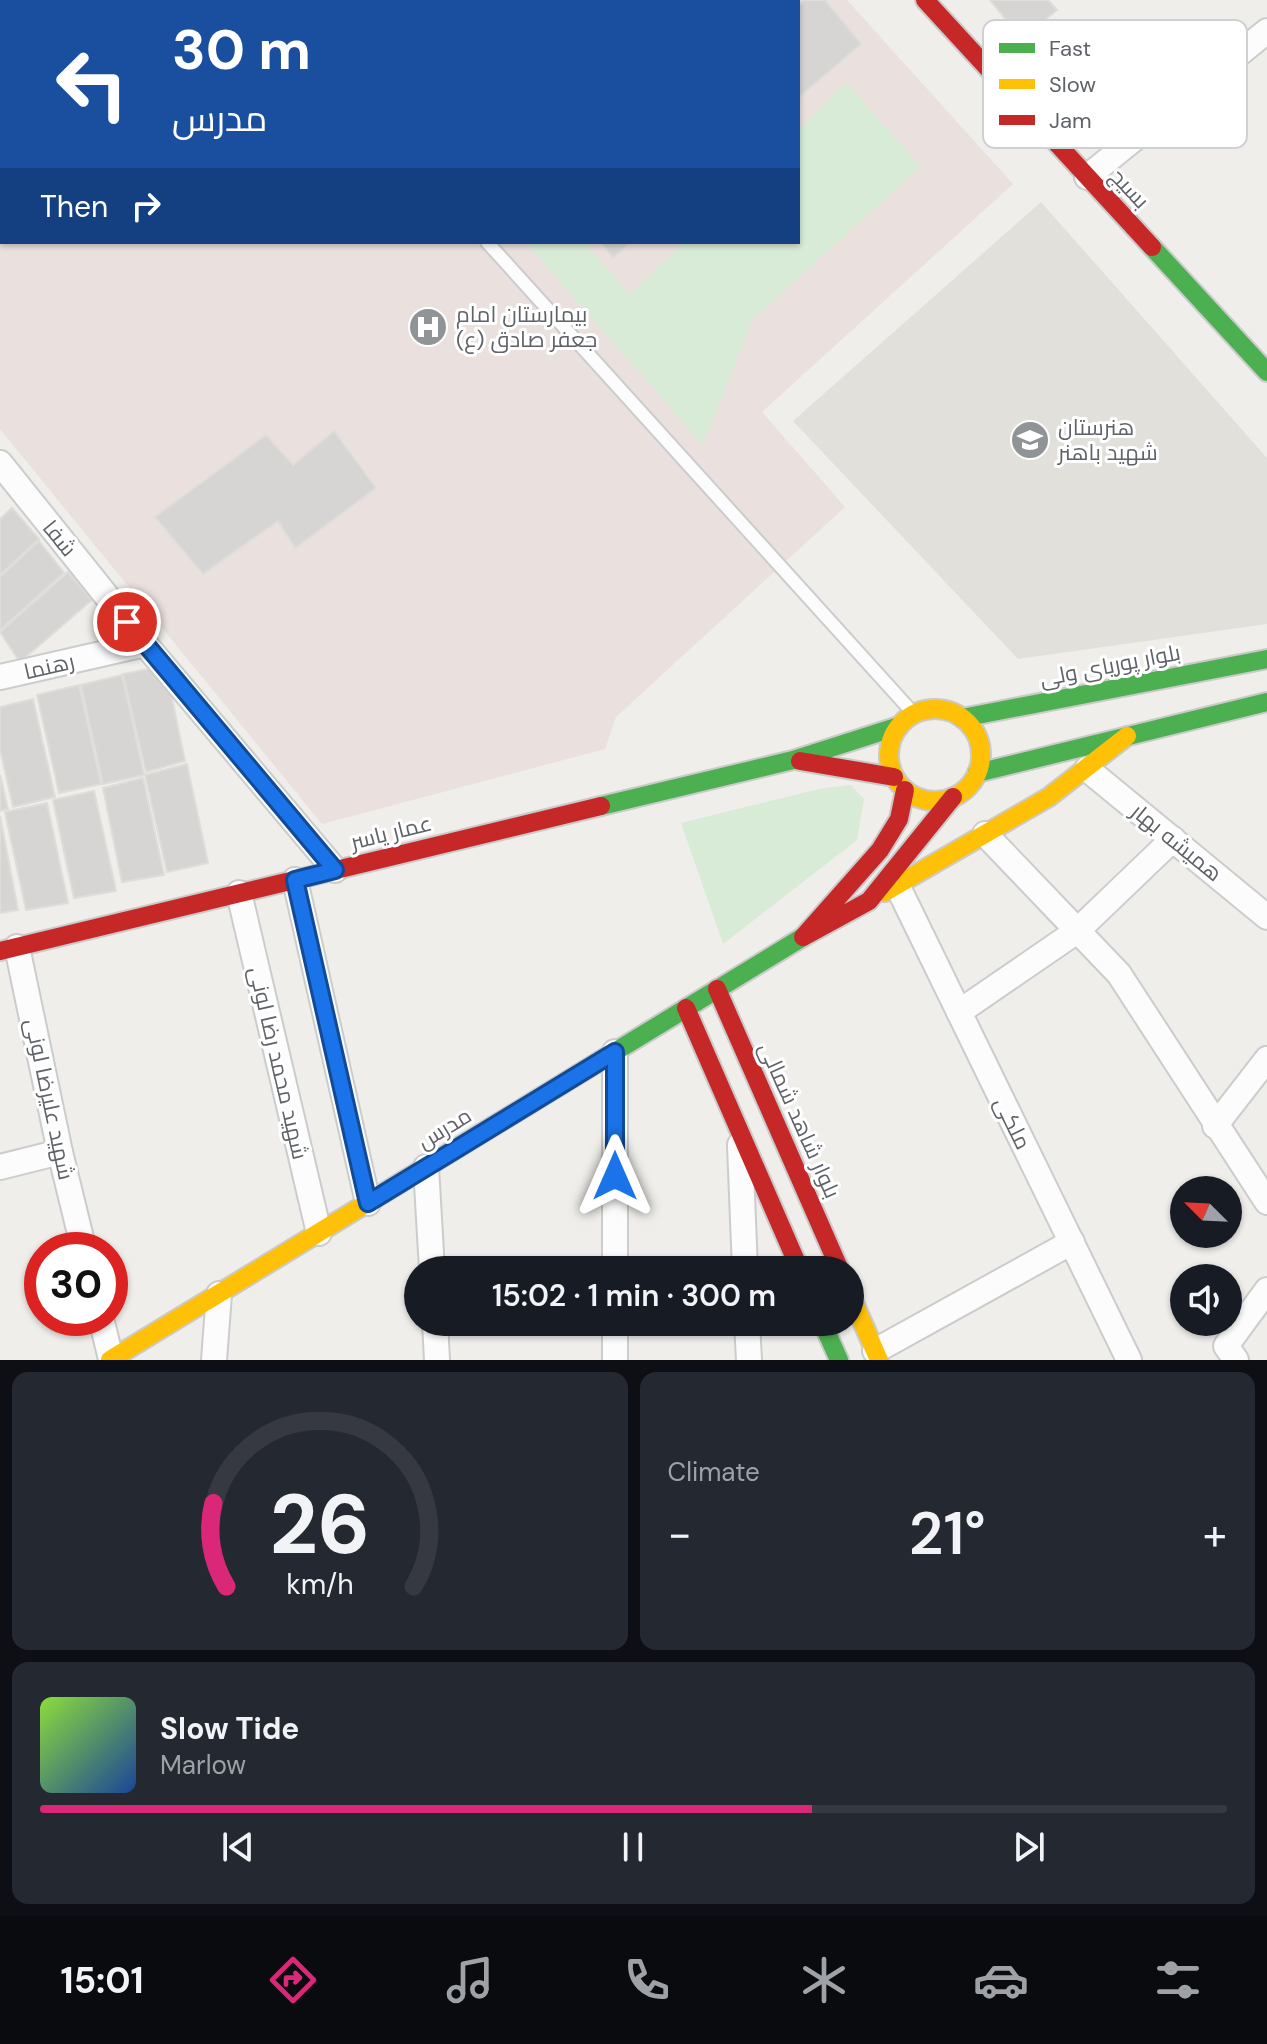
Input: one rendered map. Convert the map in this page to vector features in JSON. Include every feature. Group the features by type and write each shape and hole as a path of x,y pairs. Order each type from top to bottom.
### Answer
{"street":[{"name":"بسیج","path":"925,0 983,63"},
{"path":"1247,47 1267,31"},
{"name":"بسیج","path":"1060,148 1267,372"},
{"path":"1087,177 1123,148"},
{"name":"شفا","path":"0,463 145,644 335,870"},
{"name":"رهنما","path":"0,677 145,644"},
{"name":"بلوار پوریای ولی","path":"962,718 1267,659"},
{"path":"977,773 1267,702"},
{"path":"938,709 962,718 973,729 979,743 981,758 977,773 968,788 953,797 937,801 920,799 900,783 889,761 891,742 907,720 938,709"},
{"name":"عمار یاسر","path":"8,949 793,760 907,720"},
{"path":"869,901 1049,797 1127,736"},
{"name":"عمار یاسر","path":"793,760 900,783"},
{"name":"همیشه بهار","path":"1087,769 1267,917"},
{"name":"مدرس","path":"803,937 880,850 899,819 900,783"},
{"name":"مدرس","path":"111,1360 717,989 869,901 953,797"},
{"path":"985,834 1119,974 1267,1202"},
{"path":"959,1012 1077,931 1173,839"},
{"path":"295,880 368,1203"},
{"name":"ملکی","path":"897,885 1129,1360"},
{"name":"شهید محمد رضا لونی","path":"239,893 319,1233"},
{"name":"شهید علیرضا لونی","path":"8,949 80,1232"},
{"name":"بلوار شاهد شمالی","path":"717,989 834,1256"},
{"path":"686,1008 794,1256"},
{"path":"615,1052 615,1256"},
{"path":"1215,1126 1267,1059"},
{"path":"740,1133 744,1256"},
{"path":"0,1167 60,1152"},
{"path":"426,1167 431,1256"},
{"path":"864,1326 877,1356 1072,1242"},
{"path":"1236,1360 1226,1346 1267,1290"},
{"path":"214,1360 219,1294"},
{"path":"105,1336 111,1360"},
{"path":"436,1336 437,1360"},
{"path":"615,1336 615,1360"},
{"path":"748,1336 749,1360"},
{"path":"828,1336 839,1360"}],"lane":[{"path":"489,244 907,720"}],"shaded area":[{"name":"بیمارستان امام جعفر صادق (ع)","path":"800,0 847,0 1013,184 762,412 845,507 616,717 605,749 322,824 0,429 0,244 800,244"},
{"name":"هنرستان شهید باهنر","path":"1041,202 1267,458 1267,624 1018,659 793,421"}],"green space":[{"path":"846,83 921,166 752,320 703,445 527,244 586,244 630,294 682,244 800,244 800,128"},
{"path":"851,785 864,799 857,840 723,944 681,823 823,788"}],"building":[{"path":"804,0 825,0 861,44 800,96 800,4"},
{"path":"990,0 1048,0 1057,10 1045,20 1006,20"},
{"path":"602,244 629,244 613,258"},
{"path":"334,431 376,488 295,548 278,521 203,574 155,517 266,435 293,465"},
{"path":"12,508 39,539 0,575 0,519"},
{"path":"39,541 64,573 0,630 0,577"},
{"path":"68,572 92,600 20,662 0,632"},
{"path":"165,666 185,761 146,772 123,674"},
{"path":"122,675 144,775 103,784 81,685"},
{"path":"79,685 101,784 59,793 37,695"},
{"path":"33,699 55,797 13,807 0,749 0,707"},
{"path":"187,764 208,863 167,872 145,775"},
{"path":"0,775 8,809 0,811"},
{"path":"143,778 164,875 122,882 103,788"},
{"path":"94,791 116,891 74,898 53,800"},
{"path":"47,803 68,903 26,910 5,812"},
{"path":"0,816 18,910 0,913"}],"traffic: fast":[{"path":"1152,247 1267,372"},
{"path":"962,718 1267,659"},
{"path":"977,773 1267,702"},
{"path":"601,806 793,760 899,726"},
{"path":"454,1150 803,937"},
{"path":"828,1336 839,1360"}],"traffic: slow":[{"path":"935,709 952,713 967,723 977,738 981,755 977,772 967,787 952,797 935,801 918,797 903,787 893,772 889,755 893,738 903,723 918,713 935,709"},
{"path":"885,892 1049,797 1127,736"},
{"path":"110,1360 454,1150"},
{"path":"864,1326 879,1360"}],"traffic: jam":[{"path":"925,0 983,63"},
{"path":"1061,148 1152,247"},
{"path":"800,761 894,777"},
{"path":"905,790 899,819 880,850 803,937 869,901 953,797"},
{"path":"0,951 601,806"},
{"path":"717,989 834,1256"},
{"path":"686,1008 794,1256"}],"place":[{"name":"بیمارستان امام جعفر صادق (ع)","path":"428,327"},
{"name":"هنرستان شهید باهنر","path":"1030,440"}],"route":[{"path":"127,622 335,870 295,880 368,1203 615,1052 615,1176"}]}
